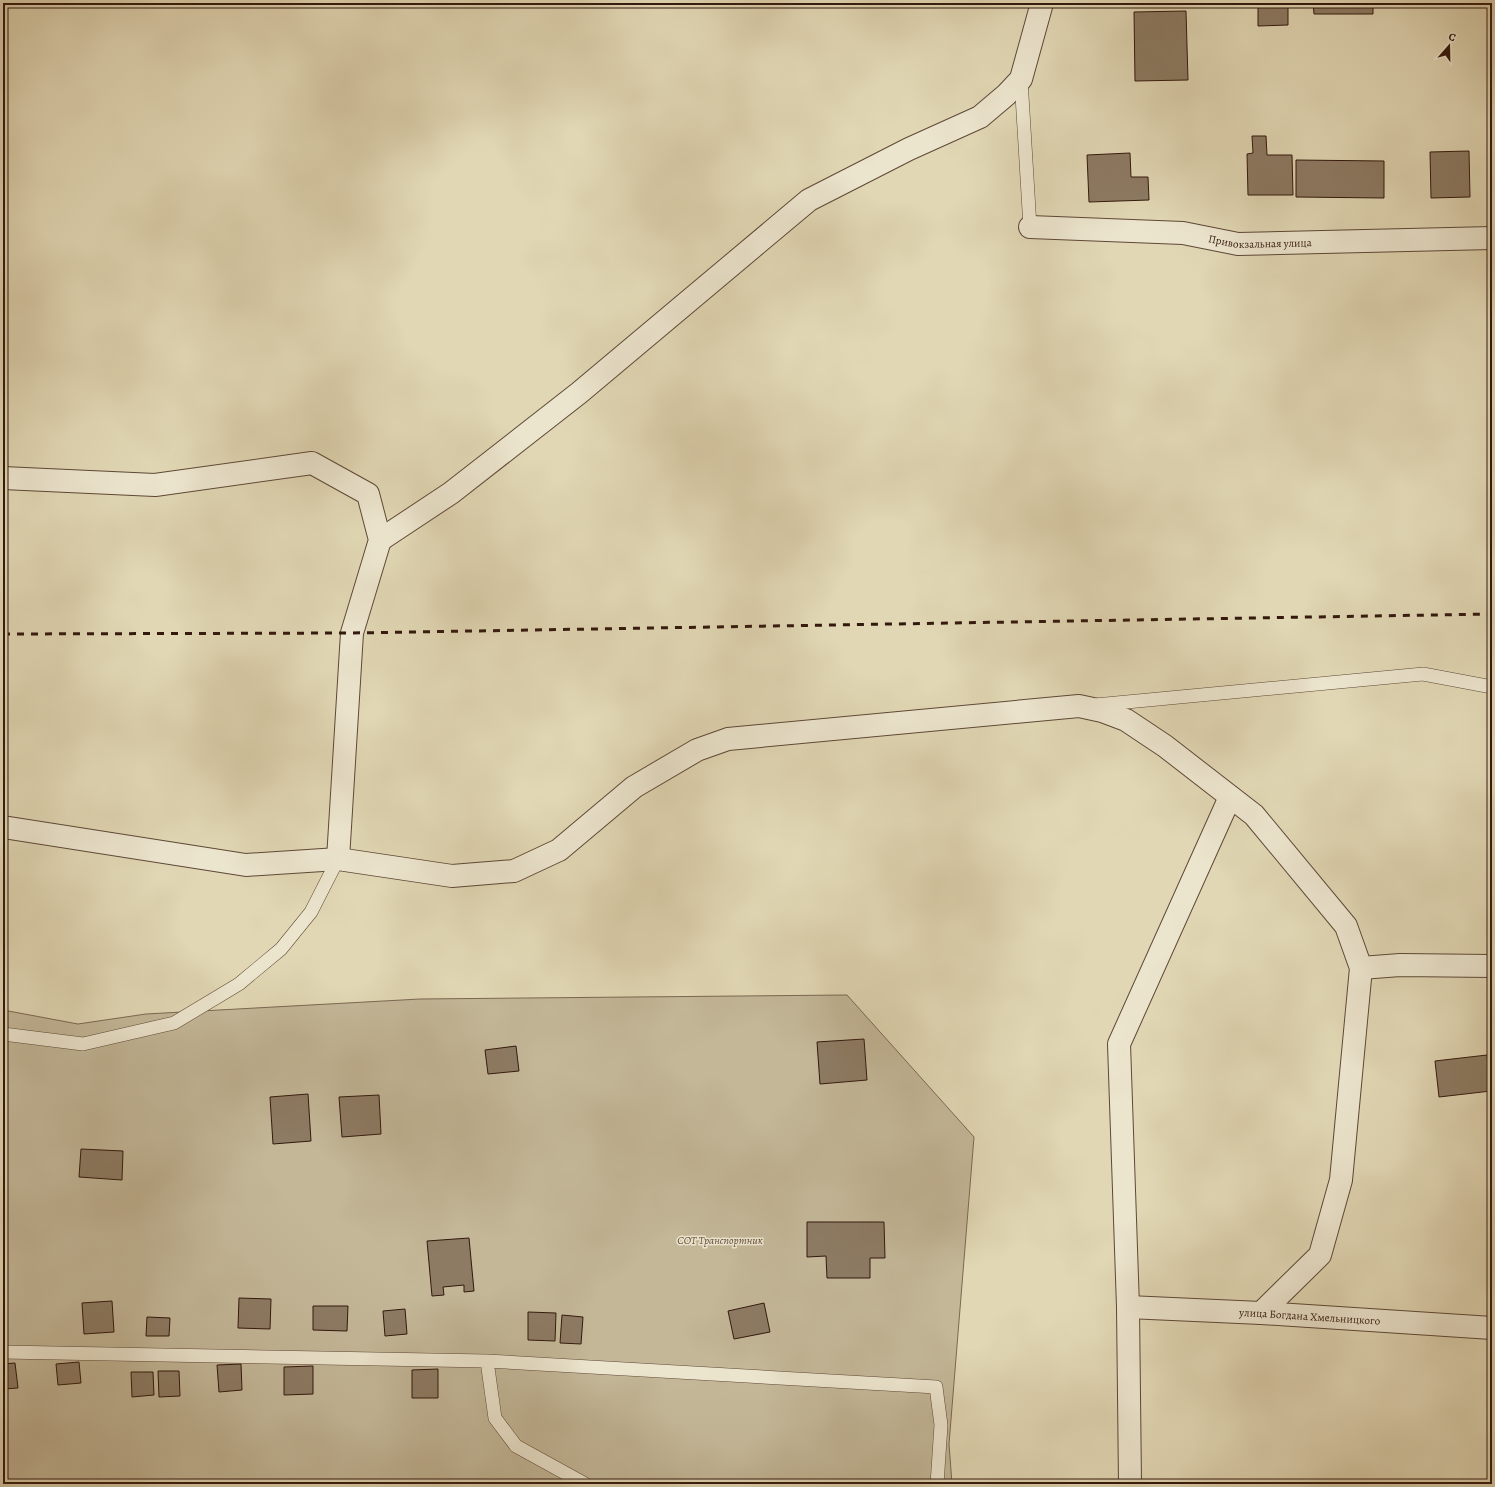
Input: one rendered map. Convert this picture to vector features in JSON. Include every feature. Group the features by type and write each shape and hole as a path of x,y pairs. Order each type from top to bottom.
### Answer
{"street":[{"path":"380,540 451,493 579,393 809,200 909,149 980,117 1006,96 1021,79 1042,3"},
{"name":"Привокзальная улица","path":"1030,227 1183,233 1238,244 1492,238"},
{"path":"3,478 155,485 312,463 368,494 380,540 352,633 338,859"},
{"path":"3,826 246,865 338,859 452,876 514,871 559,850 634,787 697,750 728,739 1079,706 1102,711 1126,720 1165,746 1254,815 1346,926 1361,968 1341,1180 1320,1256 1261,1313"},
{"path":"1130,1484 1128,1307 1119,1044 1230,797"},
{"path":"1361,968 1400,965 1492,966"},
{"name":"улица Богдана Хмельницкого","path":"1128,1307 1261,1313 1492,1328"}],"lane":[{"path":"1021,79 1030,227"},
{"path":"1079,706 1423,674 1492,687"},
{"path":"3,1034 84,1044 174,1023 239,984 280,949 311,912 338,859"},
{"path":"3,1352 487,1361 936,1386 941,1425 937,1484"},
{"path":"487,1361 495,1418 516,1446 585,1484"}],"green space":[{"name":"СОТ Транспортник","path":"847,995 974,1137 949,1444 952,1484 3,1484 3,1010 78,1024 146,1014 420,999"}],"building":[{"path":"1258,3 1288,3 1288,25 1258,26"},
{"path":"1313,3 1373,3 1373,14 1314,14"},
{"path":"1422,3 1464,3 1464,7 1422,5"},
{"path":"1186,11 1188,80 1135,81 1134,12"},
{"path":"1252,136 1266,136 1267,155 1292,155 1293,195 1248,195 1247,154 1253,153"},
{"path":"1469,151 1470,197 1431,198 1430,152"},
{"path":"1130,153 1131,177 1148,177 1149,200 1089,202 1087,155"},
{"path":"1296,160 1384,161 1384,198 1296,197"},
{"path":"864,1039 867,1080 820,1084 817,1042"},
{"path":"516,1046 519,1071 488,1074 485,1050"},
{"path":"1487,1055 1491,1091 1439,1097 1435,1061"},
{"path":"308,1094 311,1141 273,1144 270,1097"},
{"path":"379,1095 381,1134 342,1137 339,1097"},
{"path":"81,1149 123,1151 122,1180 79,1177"},
{"path":"807,1222 884,1222 885,1258 870,1258 870,1278 827,1278 826,1256 807,1257"},
{"path":"469,1238 474,1291 464,1292 464,1285 443,1287 444,1295 432,1296 427,1241"},
{"path":"239,1298 271,1299 270,1329 238,1328"},
{"path":"112,1301 114,1332 84,1334 82,1303"},
{"path":"764,1303 770,1332 734,1339 728,1311"},
{"path":"313,1306 348,1306 347,1331 313,1330"},
{"path":"405,1309 407,1334 385,1336 383,1311"},
{"path":"528,1312 556,1313 555,1341 528,1340"},
{"path":"562,1315 583,1317 581,1344 560,1343"},
{"path":"147,1317 170,1318 169,1336 146,1336"},
{"path":"79,1362 81,1383 58,1385 56,1364"},
{"path":"15,1363 18,1388 3,1389 3,1364"},
{"path":"241,1364 242,1390 219,1392 217,1365"},
{"path":"313,1366 313,1394 284,1395 284,1367"},
{"path":"438,1369 438,1398 412,1398 412,1370"},
{"path":"158,1371 179,1371 180,1396 159,1397"},
{"path":"131,1372 153,1372 154,1395 132,1397"}],"railway":[{"path":"3,634 352,633 1492,614"}]}
